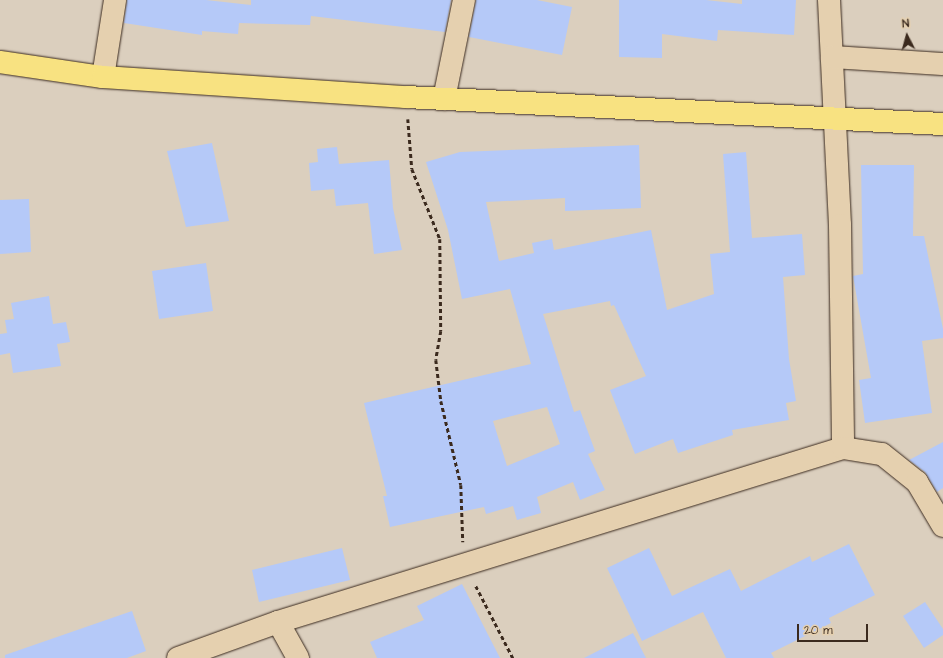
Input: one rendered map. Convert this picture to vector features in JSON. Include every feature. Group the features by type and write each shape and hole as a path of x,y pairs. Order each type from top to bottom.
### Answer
{"main road":[{"path":"0,62 103,77 406,97 943,124"}],"street":[{"path":"103,77 115,0"},
{"path":"444,99 464,0"},
{"path":"829,0 840,225 843,448"},
{"path":"832,57 943,64"},
{"path":"178,658 278,622 843,448 882,454 917,482 943,526"},
{"path":"278,622 298,658"}],"path":[{"path":"406,97 412,169 440,239 441,331 436,360 441,401 462,485 464,564 513,658"}],"building":[{"path":"127,0 206,0 251,5 251,0 451,0 445,32 311,16 310,25 239,23 238,34 202,31 202,35 124,23"},
{"path":"476,0 537,0 572,7 562,55 469,37"},
{"path":"619,0 706,0 742,4 742,0 796,0 794,35 718,30 717,41 662,34 662,58 619,57"},
{"path":"212,143 229,221 186,227 167,151"},
{"path":"639,145 641,208 565,211 565,198 486,202 499,261 534,253 532,243 552,239 554,250 651,230 667,310 714,294 710,254 730,252 723,154 746,152 752,238 802,234 805,275 783,277 789,359 796,401 786,403 789,420 732,430 733,435 678,453 673,439 635,454 610,390 646,376 614,305 611,306 610,301 543,314 574,412 580,410 595,451 588,454 605,490 580,500 573,482 537,497 541,513 517,520 513,506 486,514 484,507 390,527 383,496 387,496 364,403 531,364 510,289 462,299 448,230 426,162 460,152","holes":["547,407 560,444 507,466 493,421"]},
{"path":"337,147 339,164 389,160 393,208 402,250 374,254 368,203 336,206 334,189 311,191 309,163 318,162 317,149"},
{"path":"861,165 914,165 913,236 924,236 943,329 943,338 922,341 932,413 865,423 859,380 871,378 853,276 863,274"},
{"path":"29,199 31,252 0,254 0,200"},
{"path":"206,263 213,311 159,319 152,271"},
{"path":"49,296 53,324 66,322 70,342 57,344 61,366 13,373 10,353 0,355 0,334 7,333 5,320 14,319 11,303"},
{"path":"943,442 943,488 937,492 925,472 909,460"},
{"path":"849,544 875,595 829,618 831,623 771,653 774,658 726,658 703,612 642,641 607,568 649,548 672,596 730,569 741,591 810,556 812,562"},
{"path":"342,548 350,580 259,602 252,570"},
{"path":"462,584 500,658 377,658 370,642 424,620 417,606"},
{"path":"925,602 943,629 943,635 924,648 903,616"},
{"path":"132,611 146,651 127,658 5,658 5,655"},
{"path":"633,633 646,658 584,658"}]}
